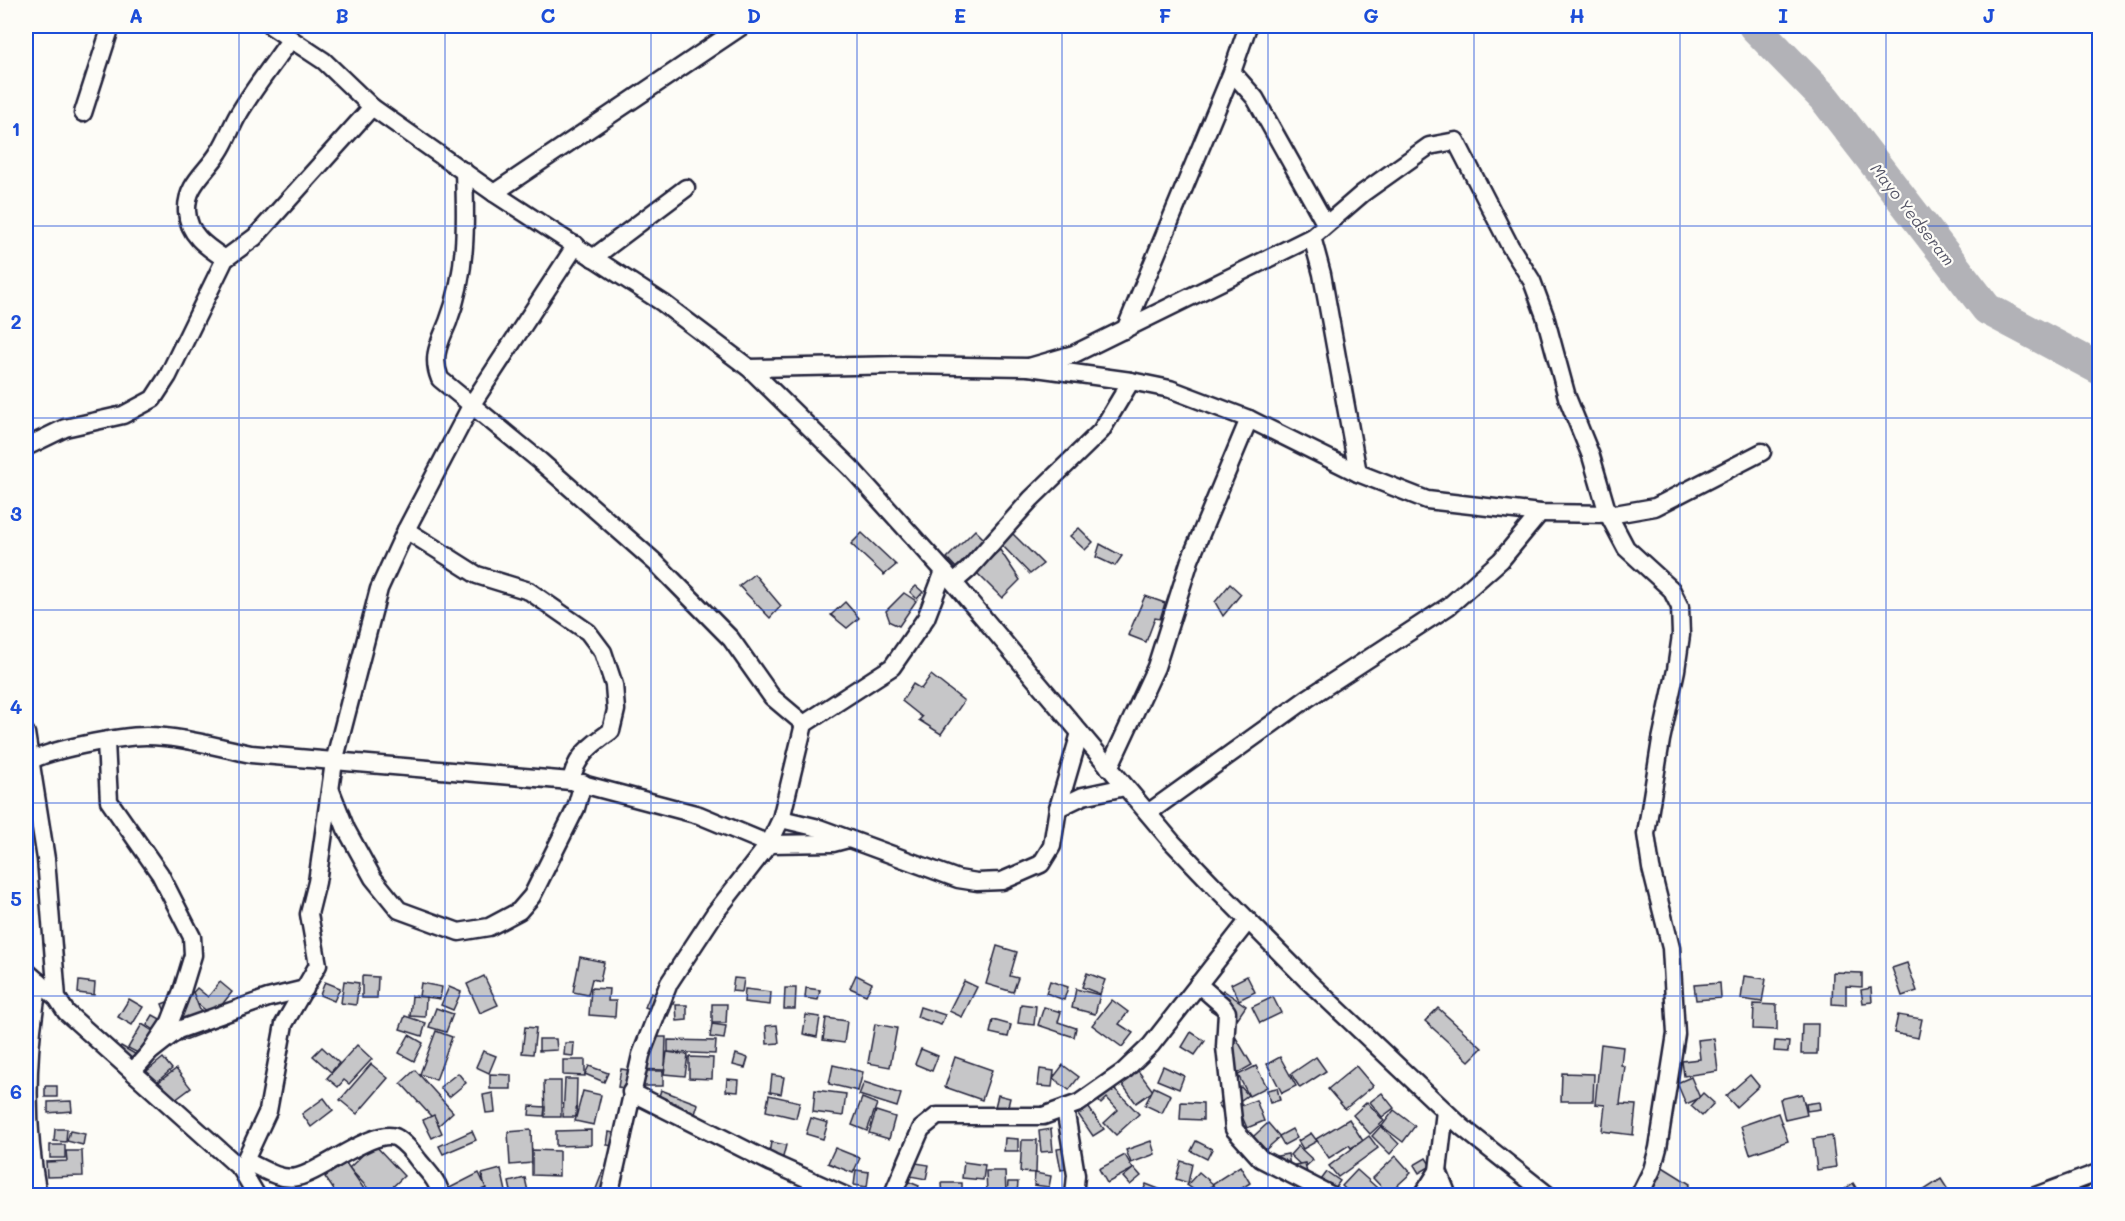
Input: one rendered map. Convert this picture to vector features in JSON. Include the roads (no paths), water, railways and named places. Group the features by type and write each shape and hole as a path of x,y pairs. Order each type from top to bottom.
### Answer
{"street":[{"path":"83,113 111,26"},
{"path":"271,26 324,61 372,107 494,193 663,303 749,368 851,468 949,576 1125,787 1248,921 1445,1111 1549,1196"},
{"path":"494,193 742,26"},
{"path":"1125,330 1232,72 1248,26"},
{"path":"225,259 202,244 191,230 187,211 189,198 196,179 219,153 238,116 291,39"},
{"path":"1232,72 1255,98 1325,223"},
{"path":"26,447 65,428 123,415 153,399 168,376 225,259 255,237 372,107"},
{"path":"1029,367 1074,354 1312,237 1325,223 1429,147 1456,141 1510,246 1532,281 1545,316 1567,397 1591,456 1608,514 1626,548 1671,589 1680,607 1681,635 1676,670 1661,740 1647,834 1651,868 1671,948 1676,1035 1658,1148 1652,1170 1638,1196"},
{"path":"464,171 465,250 457,293 437,345 435,366 440,379 656,563 731,639 772,697 804,724"},
{"path":"593,258 686,188"},
{"path":"1312,237 1322,274 1348,407 1358,473"},
{"path":"257,1196 243,1165 268,1111 284,1024 318,965 309,914 317,882 334,762 379,589 406,530 472,404 576,245"},
{"path":"749,368 1029,367 1131,381 1170,389 1249,419 1358,473 1427,500 1540,513 1633,513 1655,507 1762,452"},
{"path":"609,1196 641,1055 669,983 715,913 769,844 781,819 804,724 892,668 926,618 949,576 968,570 1046,483 1101,431 1131,381"},
{"path":"1109,768 1156,667 1190,560 1249,419"},
{"path":"1148,813 1308,698 1449,606 1501,560 1540,513"},
{"path":"330,790 346,829 373,878 399,910 459,932 489,927 519,911 532,896 576,808 577,782 574,766 583,752 611,731 616,710 614,685 603,652 588,632 529,591 477,575 406,530"},
{"path":"26,733 28,762 46,859 57,998"},
{"path":"781,819 819,828 958,879 977,882 1002,881 1041,864 1052,846 1058,808 1080,733"},
{"path":"28,762 68,748 146,736 202,743 251,754 577,782 699,815 769,844 833,843 848,839"},
{"path":"106,742 109,801 160,874 192,937 193,955 170,1022 150,1052 133,1071"},
{"path":"1058,808 1083,796 1125,787"},
{"path":"892,1196 921,1129 937,1116 1043,1116 1079,1103 1123,1072 1151,1045 1248,921"},
{"path":"26,970 57,998 66,1012 243,1165 271,1174 295,1178 319,1170 347,1151 377,1138 396,1137 414,1154 440,1187 441,1196"},
{"path":"38,1196 30,1118 30,1029 39,982"},
{"path":"1198,984 1227,1012 1225,1047 1234,1129 1261,1159 1333,1196"},
{"path":"150,1052 178,1030 268,998 305,989"},
{"path":"631,1092 772,1163 846,1196"},
{"path":"1065,1108 1076,1175 1074,1196"},
{"path":"1422,1196 1438,1171 1445,1111"},
{"path":"1438,1171 1448,1196"},
{"path":"2036,1196 2100,1172"}],"waterway":[{"name":"Mayo Yedseram","path":"1754,26 1825,99 1987,309 2100,369"}]}
